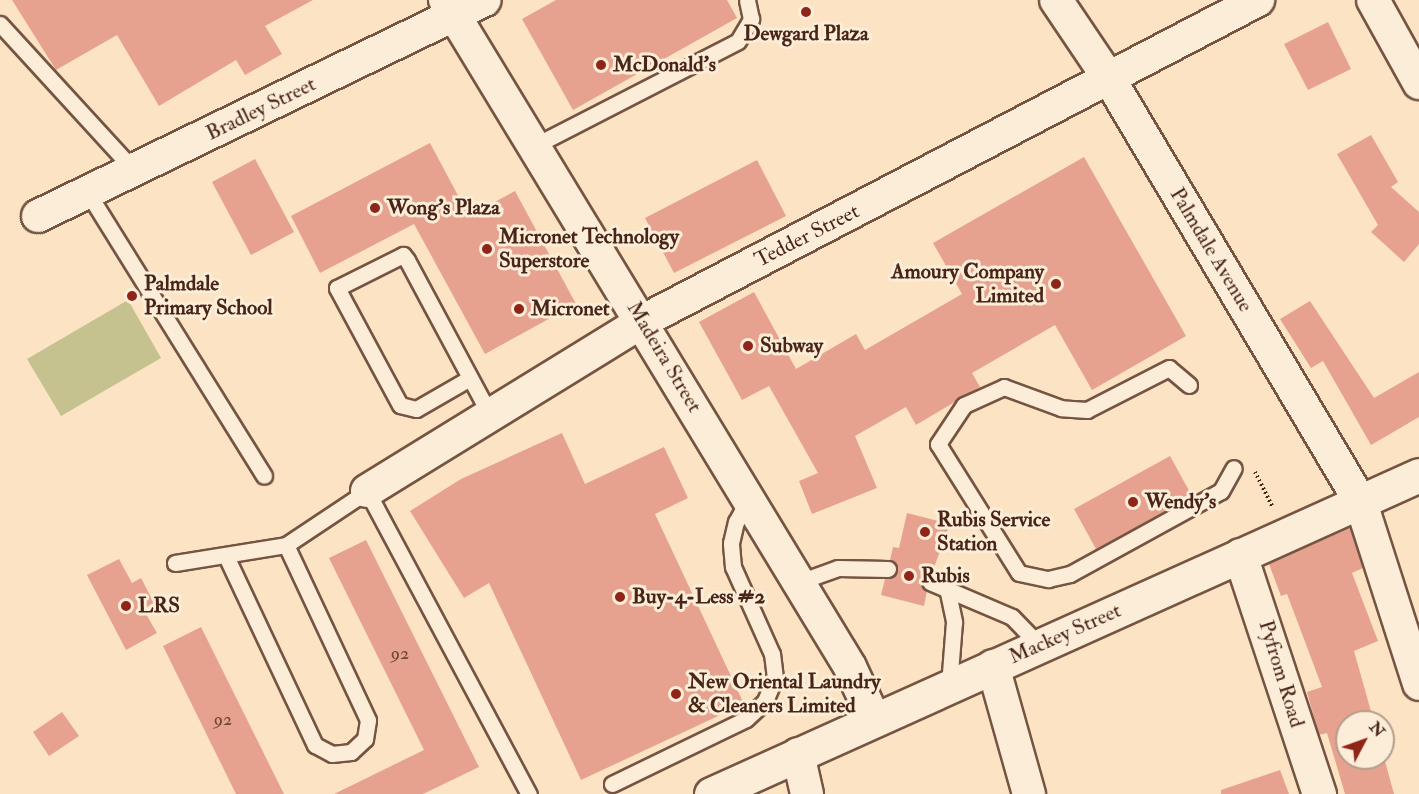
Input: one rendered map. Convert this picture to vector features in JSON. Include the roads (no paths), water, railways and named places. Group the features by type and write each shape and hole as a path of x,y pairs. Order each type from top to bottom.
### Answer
{"main road":[{"name":"Mackey Street","path":"711,794 1419,475"},
{"name":"Pyfrom Road","path":"1240,555 1319,794"}],"street":[{"name":"Bradley Street","path":"38,216 134,170 450,8 484,0"},
{"name":"Palmdale Avenue","path":"1056,0 1110,80 1361,503 1419,684"},
{"name":"Tedder Street","path":"367,491 489,413 643,321 1110,80 1258,0"},
{"path":"1373,0 1419,83"},
{"name":"Madeira Street","path":"450,8 643,321 850,667 874,719"},
{"path":"993,666 1029,794"},
{"path":"798,754 807,794"}],"lane":[{"path":"534,146 738,41 751,20 747,0"},
{"path":"2,31 134,170"},
{"path":"88,193 264,476"},
{"path":"470,378 416,409 400,405 337,288 403,255 470,378 489,413"},
{"path":"1189,385 1169,368 1087,410 1061,408 1004,387 964,405 938,444 1019,573 1048,579 1070,574 1221,491 1234,468"},
{"path":"176,563 285,545 367,491 529,794"},
{"path":"612,784 746,719 765,701 775,678 772,654 733,567 734,533 749,499"},
{"path":"226,556 315,745 332,754 351,752 365,739 368,720 285,545"},
{"path":"799,582 838,568 888,569"},
{"path":"930,582 1012,617 1039,645"},
{"path":"947,588 954,622 949,686"}],"place":[{"name":"Dewgard Plaza","path":"806,12"},
{"name":"McDonald's","path":"601,65"},
{"name":"Wong's Plaza","path":"375,208"},
{"name":"Micronet Technology Superstore","path":"487,249"},
{"name":"Amoury Company Limited","path":"1056,284"},
{"name":"Palmdale Primary School","path":"132,296"},
{"name":"Micronet","path":"519,309"},
{"name":"Subway","path":"748,346"},
{"name":"Wendy's","path":"1133,502"},
{"name":"Rubis Service Station","path":"925,532"},
{"name":"Rubis","path":"909,576"},
{"name":"Buy-4-Less #2","path":"620,597"},
{"name":"LRS","path":"126,606"},
{"name":"New Oriental Laundry & Cleaners Limited","path":"676,694"}]}
